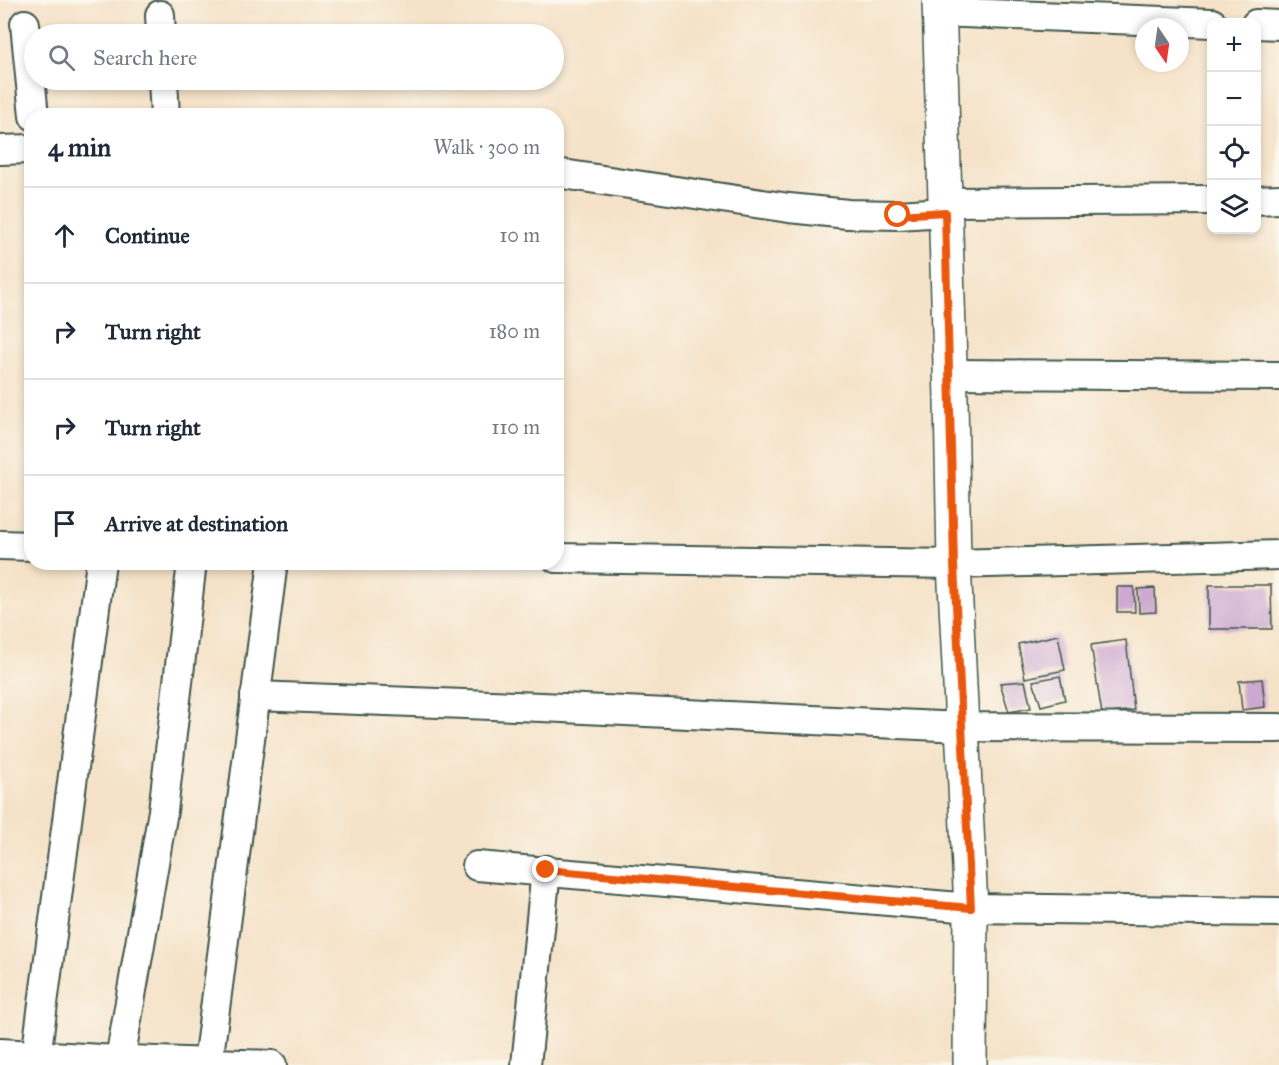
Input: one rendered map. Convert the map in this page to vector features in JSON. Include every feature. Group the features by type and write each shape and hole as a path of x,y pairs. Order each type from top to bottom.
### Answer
{"street":[{"path":"970,1065 971,908 954,564 951,374 938,6 1207,23"},
{"path":"1261,24 1279,25"},
{"path":"31,90 33,108"},
{"path":"164,90 165,108"},
{"path":"0,150 24,149"},
{"path":"564,174 789,208 898,215 945,207 1207,200"},
{"path":"1261,200 1279,199"},
{"path":"951,374 1279,376"},
{"path":"1,554 24,548"},
{"path":"564,558 954,564 1279,555"},
{"path":"36,1060 100,570"},
{"path":"138,1062 163,811 191,570"},
{"path":"208,1063 272,570"},
{"path":"255,696 961,727 1279,728"},
{"path":"477,866 546,870 971,908 1279,912"},
{"path":"526,1065 546,870"},
{"path":"0,1053 36,1060 272,1065"}],"building":[{"path":"1209,585 1271,585 1272,629 1209,629"},
{"path":"1117,587 1134,587 1135,612 1117,612"},
{"path":"1155,588 1156,612 1139,613 1138,589"},
{"path":"1058,635 1065,670 1025,678 1018,644"},
{"path":"1126,640 1134,710 1102,714 1091,645"},
{"path":"1060,676 1065,700 1041,706 1033,681"},
{"path":"1262,679 1265,707 1242,710 1239,681"},
{"path":"1025,681 1031,708 1009,712 1000,683"}],"route":[{"path":"546,870 971,908 954,564 951,374 945,212 898,215"}]}
